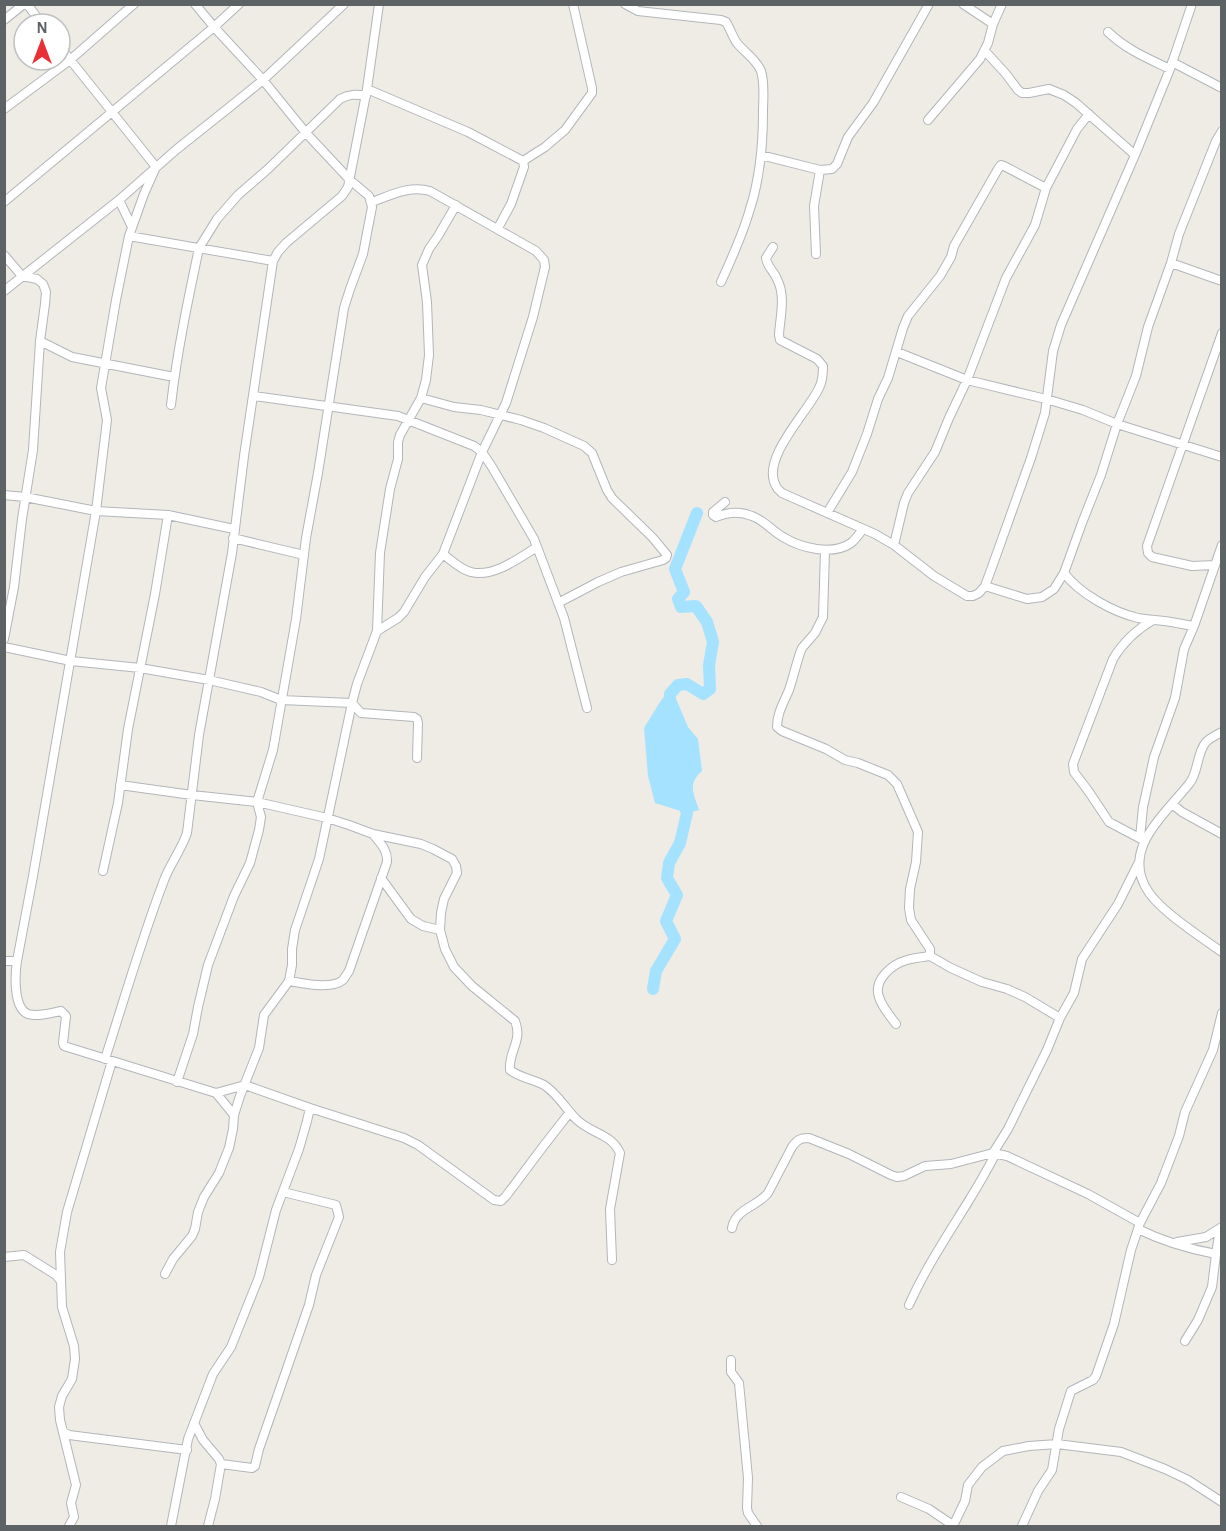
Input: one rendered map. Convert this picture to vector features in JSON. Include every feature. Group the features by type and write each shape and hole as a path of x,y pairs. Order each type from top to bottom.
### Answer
{"street":[{"path":"4,20 26,4"},
{"path":"72,58 134,4"},
{"path":"177,1082 194,1034 208,965 234,896 250,863 259,830 261,817 257,802 273,750 296,620 304,555 344,308 363,254 372,202 369,196 350,180 306,132 195,4"},
{"path":"4,202 239,4"},
{"path":"4,291 119,200 263,80 344,4"},
{"path":"69,1527 74,1518 71,1503 76,1485 59,1407 62,1396 72,1379 75,1359 74,1346 62,1307 60,1280 60,1252 67,1212 133,969 163,880 187,833 199,735 233,538 273,261 286,243 342,196 348,188 367,93 379,4"},
{"path":"523,161 545,147 565,130 592,93 573,4"},
{"path":"625,4 638,11 726,22 737,42 760,70 763,96 761,155 751,207 721,282"},
{"path":"963,4 993,24"},
{"path":"928,120 980,59 1002,4"},
{"path":"773,247 766,258 781,290 780,340 817,359 823,366 824,373 820,387 778,451 773,472 775,485 782,494 875,534 894,545 934,576 967,596 973,596 985,586 1031,458 1045,413 1053,351 1061,325 1135,155 1171,66 1192,4"},
{"path":"761,155 820,171 832,169 837,164 848,137 873,103 927,5"},
{"path":"1108,32 1131,51 1221,88"},
{"path":"985,51 1022,93 1056,90 1076,103 1135,155"},
{"path":"72,63 156,167"},
{"path":"4,109 54,72"},
{"path":"171,405 174,377 199,248 217,219 238,195 340,99 346,95 367,93 468,132 523,161"},
{"path":"894,545 908,493 935,452 968,380 1006,278 1035,225 1046,188 1077,129 1089,114"},
{"path":"985,586 1028,599 1042,597 1054,589 1064,573 1136,376 1148,327 1179,234 1221,131"},
{"path":"498,228 511,204 524,166 523,161"},
{"path":"827,513 852,472 878,399 888,378 908,316 940,276 951,257 954,246 998,169 1001,165 1004,166 1046,188"},
{"path":"156,167 129,236 101,388 107,420 96,511 33,876 16,961 18,1001 23,1011 30,1015 61,1011 64,1013 66,1016 64,1046 216,1093 245,1085 404,1138 418,1145 494,1200 501,1201 506,1196 570,1112"},
{"path":"816,254 814,206 820,171"},
{"path":"372,202 409,189 421,188 430,191 536,251 544,260 545,267 522,356 506,403 482,452 443,554 425,577 404,612 377,631"},
{"path":"119,200 132,227"},
{"path":"165,1274 173,1259 192,1236 204,1197 219,1173 229,1148 234,1115 240,1096 259,1048 264,1015 289,981 295,930 319,859 351,703 377,631 378,570 390,489 398,459 398,442 421,398 426,380 429,355 427,302 422,265 456,205"},
{"path":"129,236 273,261"},
{"path":"4,255 22,276 37,279 43,284 46,292 40,341 33,450 14,587 4,639"},
{"path":"1171,263 1221,280"},
{"path":"1214,565 1181,564 1152,557 1148,554 1147,546 1221,333"},
{"path":"40,341 72,357 174,377"},
{"path":"897,352 968,380 1083,410 1117,424 1221,457"},
{"path":"254,396 384,413 409,419 474,446 482,452 534,539 564,618 587,708"},
{"path":"421,398 454,407 500,415 544,428 584,446 592,453 612,498 667,555 663,560 621,572 598,582 558,603"},
{"path":"4,495 96,511 168,515 234,529"},
{"path":"725,502 713,512 713,515 716,517 733,512 750,515 784,538 808,547 825,550 840,548 849,544 863,529"},
{"path":"103,871 118,803 128,729 168,515"},
{"path":"233,538 304,555"},
{"path":"909,1305 935,1253 968,1202 1008,1129 1074,993 1082,959 1118,904 1138,862 1142,839 1143,807 1154,757 1176,698 1184,649 1221,545"},
{"path":"443,554 464,570 484,573 506,567 537,547"},
{"path":"825,550 823,617 815,633 800,652 780,711 777,727 845,760 858,762 888,775 897,784 918,832 916,862 910,889 911,920 930,949 930,956"},
{"path":"1064,573 1078,588 1113,609 1139,618 1194,626"},
{"path":"1142,839 1109,822 1074,772 1072,764 1116,654 1129,637 1153,620"},
{"path":"4,647 71,661 140,668 209,680 261,692 281,700 351,703 361,713 414,717 417,719 417,758"},
{"path":"1142,839 1194,778 1204,746 1221,732"},
{"path":"120,784 257,802 327,818 373,834 421,844 452,859 457,873 444,899 441,912 440,930 445,949 454,967 472,986 515,1021 518,1036 509,1062 510,1070 542,1084 553,1092 577,1120 609,1139 620,1153 610,1209 612,1260"},
{"path":"1172,804 1221,834"},
{"path":"289,981 332,985 342,981 349,971 387,862 386,850 373,834"},
{"path":"1138,862 1141,875 1152,898 1172,917 1221,952"},
{"path":"381,878 411,919 423,926 440,930"},
{"path":"896,1024 885,1010 878,995 878,982 889,970 906,960 930,956 982,982 1025,997 1060,1018"},
{"path":"4,961 16,961"},
{"path":"1022,1527 1038,1491 1052,1470 1059,1429 1071,1390 1093,1380 1096,1376 1114,1324 1128,1261 1139,1226 1161,1184 1179,1136 1185,1112 1217,1051 1221,1014"},
{"path":"216,1093 234,1115"},
{"path":"171,1527 188,1439 213,1374 231,1347 259,1277 270,1233 299,1149 310,1108"},
{"path":"732,1228 734,1221 744,1209 763,1199 768,1193 796,1140 809,1138 897,1176 904,1176 925,1166 951,1164 994,1153 1007,1155 1088,1194 1153,1236 1216,1254"},
{"path":"221,1464 246,1468 255,1466 309,1305 316,1275 339,1217 336,1205 283,1192"},
{"path":"1172,1242 1206,1237 1221,1228"},
{"path":"1185,1341 1198,1320 1212,1287 1221,1228"},
{"path":"4,1257 24,1255 56,1275 60,1280"},
{"path":"731,1360 731,1372 739,1383 748,1478 747,1508 757,1527"},
{"path":"194,1423 203,1440 221,1464 208,1527"},
{"path":"64,1432 69,1435 187,1450"},
{"path":"901,1497 929,1509 953,1526 965,1501 970,1481 982,1467 1000,1453 1010,1449 1057,1444 1109,1449 1137,1457 1188,1480 1221,1502"}],"water":[{"path":"668,691 674,694 688,727 698,739 702,771 694,780 693,789 699,810 687,813 655,803 648,776 644,728"}],"waterway":[{"path":"670,707 670,694 678,685 687,684 703,694 710,689 709,665 713,642 707,622 696,606 681,607 678,599 684,592 675,569 697,513"},
{"path":"653,989 656,971 675,939 666,921 677,895 667,878 669,863 680,843 687,813 682,798"}]}
